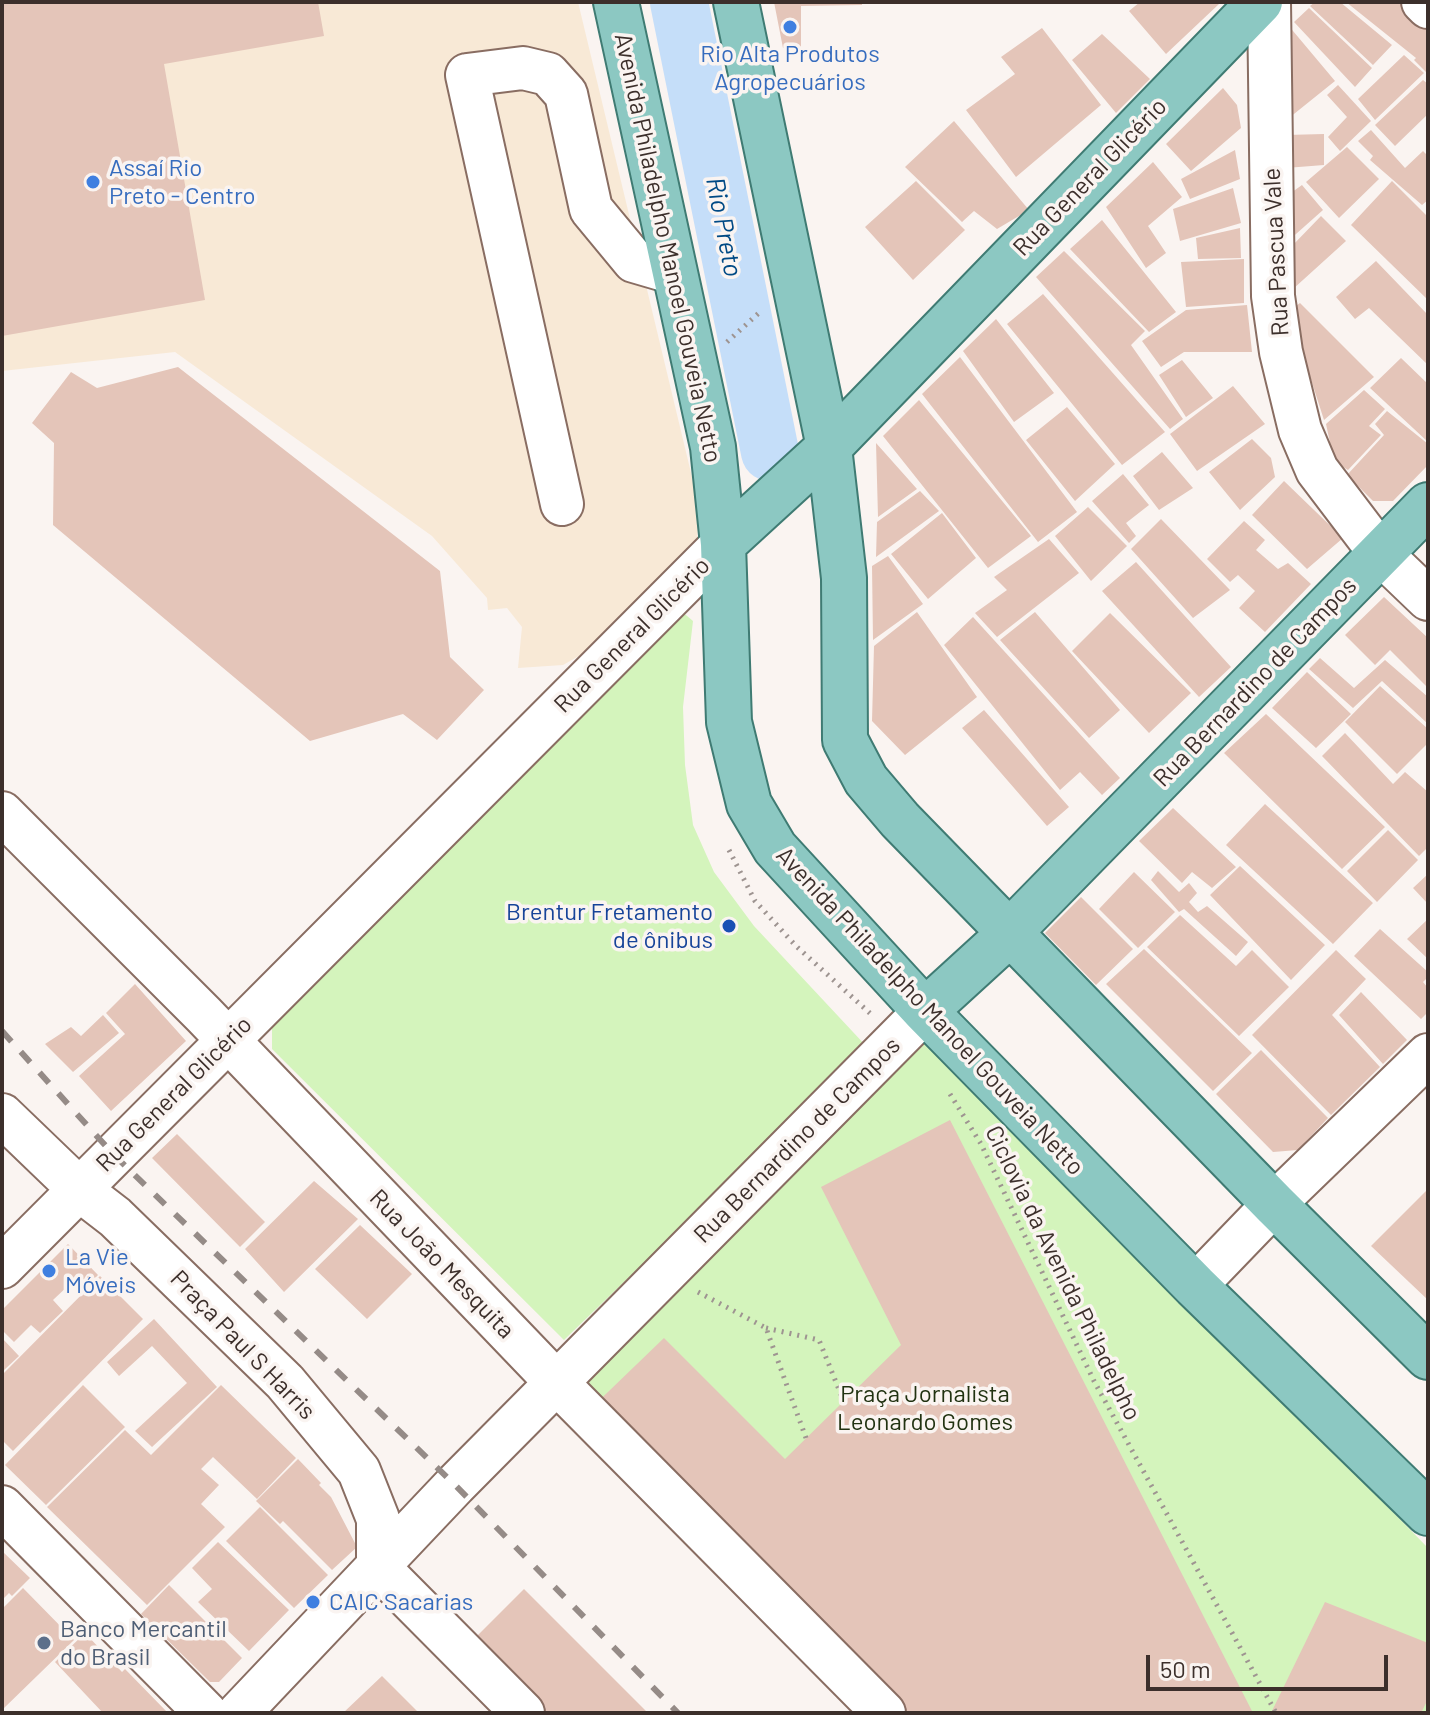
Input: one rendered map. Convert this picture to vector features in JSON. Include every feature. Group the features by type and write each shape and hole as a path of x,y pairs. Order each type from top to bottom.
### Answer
{"main road":[{"name":"Avenida Philadelpho Manoel Gouveia Netto","path":"616,2 730,537 729,722 749,804 775,848 922,1016 1204,1276 1428,1513"},
{"path":"736,2 844,578 845,740 866,780 1001,940 1268,1210 1428,1357"},
{"name":"Rua General Glicério","path":"730,537 819,455 1260,2"},
{"name":"Rua Bernardino de Campos","path":"922,1016 1001,940 1428,505"}],"street":[{"name":"Rua Pascua Vale","path":"1269,2 1273,296 1281,352 1300,430 1317,470 1380,553 1428,599"},
{"path":"1423,2 1428,7"},
{"path":"562,504 467,75 523,68 548,74 566,94 591,209 634,261 675,273"},
{"name":"Rua General Glicério","path":"2,1267 80,1190 217,1027 730,537"},
{"name":"Rua João Mesquita","path":"2,813 217,1027 556,1382 884,1713"},
{"name":"Rua Bernardino de Campos","path":"239,1713 556,1382 922,1016"},
{"path":"1204,1276 1428,1055"},
{"name":"Praça Paul S Harris","path":"2,1115 80,1190 115,1217 285,1382 359,1471 378,1519 378,1567"},
{"path":"2,1507 206,1713"},
{"path":"378,1567 523,1713"}],"path":[{"path":"725,344 766,307"},
{"path":"728,847 755,901 796,946 922,1016"},
{"name":"Ciclovia da Avenida Philadelpho","path":"948,1091 981,1144 1094,1381 1276,1713"},
{"path":"664,1274 766,1328 819,1340 844,1402"},
{"path":"766,1328 806,1438"}],"shaded area":[{"name":"Assaí Rio Preto - Centro","path":"2,2 578,2 692,477 699,516 697,541 586,652 563,665 518,668 522,627 507,608 488,610 487,598 432,536 175,352 2,371"}],"green space":[{"path":"680,610 693,621 683,707 685,765 693,825 714,872 754,926 867,1047 564,1340 272,1049 272,1024"},
{"name":"Praça Jornalista Leonardo Gomes","path":"925,1033 1428,1548 1428,1713 861,1713 554,1412"}],"building":[{"name":"Assaí Rio Preto - Centro","path":"2,2 318,2 324,36 164,64 205,300 2,336"},
{"name":"Rio Alta Produtos Agropecuários","path":"774,2 862,2 862,5 801,6 801,47 783,48"},
{"path":"1140,2 1219,4 1166,54 1129,11"},
{"path":"1315,2 1340,2 1392,45 1373,65 1310,6"},
{"path":"1346,2 1414,2 1428,29 1428,74 1414,60 1416,58"},
{"path":"1309,8 1372,68 1355,87 1294,22"},
{"path":"1288,25 1335,81 1284,122"},
{"path":"1042,28 1101,105 1016,177 966,110 1015,74 1001,57"},
{"path":"1102,34 1150,79 1116,113 1072,60"},
{"path":"1404,55 1424,73 1375,120 1358,99"},
{"path":"1423,80 1428,84 1428,114 1395,146 1375,125"},
{"path":"1338,85 1371,121 1340,151 1328,137 1347,117 1327,95"},
{"path":"1223,88 1237,105 1241,128 1191,171 1166,144"},
{"path":"954,121 1029,210 997,229 974,211 962,222 905,167"},
{"path":"1371,130 1405,168 1423,151 1428,156 1428,200 1422,205 1370,160 1373,156 1358,141"},
{"path":"1324,134 1324,165 1286,168 1286,135"},
{"path":"1347,147 1379,179 1339,218 1306,182"},
{"path":"1235,150 1240,179 1190,199 1181,179"},
{"path":"1153,162 1182,197 1148,226 1166,253 1146,268 1106,207"},
{"path":"916,181 965,230 913,280 865,227"},
{"path":"1392,181 1428,217 1428,300 1351,225"},
{"path":"1302,185 1323,210 1287,242 1288,195"},
{"path":"1233,188 1241,223 1180,241 1173,209"},
{"path":"1321,216 1346,241 1293,289 1291,247"},
{"path":"1102,220 1176,312 1149,332 1070,249"},
{"path":"1240,228 1241,258 1198,259 1196,238"},
{"path":"1064,251 1145,331 1131,345 1183,419 1170,429 1036,277"},
{"path":"1244,259 1244,303 1186,307 1181,262"},
{"path":"1376,261 1428,315 1428,365 1369,308 1355,319 1336,297"},
{"path":"1043,294 1165,432 1122,465 1007,324"},
{"path":"1300,303 1374,377 1324,420 1289,311"},
{"path":"1247,305 1252,352 1184,352 1161,367 1142,341 1186,310"},
{"path":"996,319 1054,393 1014,422 963,351"},
{"path":"960,357 1077,512 1038,542 922,394"},
{"path":"1401,358 1428,384 1428,442 1370,388"},
{"path":"1182,360 1213,398 1186,417 1159,375"},
{"path":"178,367 440,571 450,657 484,690 437,740 403,714 310,741 53,525 54,443 32,423 71,372 97,388"},
{"path":"1233,386 1265,424 1197,471 1170,434"},
{"path":"1364,390 1385,409 1369,426 1381,435 1348,470 1334,461 1326,424"},
{"path":"919,400 1031,536 988,568 883,436"},
{"path":"1067,407 1115,464 1075,501 1026,440"},
{"path":"1387,411 1428,444 1428,465 1393,501 1373,501 1347,475 1384,435 1375,424"},
{"path":"1252,439 1271,458 1275,477 1240,510 1209,472"},
{"path":"876,443 917,489 878,517"},
{"path":"1162,452 1193,488 1159,510 1133,476"},
{"path":"1123,474 1149,505 1126,523 1136,536 1129,543 1092,501"},
{"path":"1284,481 1343,538 1307,569 1252,515"},
{"path":"920,491 939,511 876,557 877,522"},
{"path":"1088,507 1127,546 1091,581 1055,536"},
{"path":"942,513 976,558 928,599 891,554"},
{"path":"1161,519 1230,590 1193,618 1131,549"},
{"path":"1244,521 1265,540 1256,550 1278,569 1288,563 1311,584 1265,632 1239,608 1255,591 1238,575 1230,582 1207,559"},
{"path":"1049,539 1079,573 997,637 975,613 1007,590 994,577"},
{"path":"888,556 923,604 873,640 872,566"},
{"path":"1136,562 1231,667 1199,697 1102,591"},
{"path":"1384,597 1428,638 1428,688 1390,650 1375,665 1345,635"},
{"path":"917,612 977,697 905,755 872,721 874,646"},
{"path":"1035,612 1120,710 1089,738 1000,640"},
{"path":"1110,613 1191,693 1149,733 1072,651"},
{"path":"973,617 1120,778 1102,795 1080,772 1060,790 944,645"},
{"path":"1320,658 1354,688 1385,660 1428,697 1428,724 1382,681 1353,708 1309,669"},
{"path":"1307,672 1351,714 1316,748 1272,708"},
{"path":"1380,686 1428,729 1428,743 1397,774 1345,722"},
{"path":"984,710 1069,807 1047,826 962,728"},
{"path":"1266,714 1385,827 1342,869 1224,753"},
{"path":"1345,733 1393,784 1405,772 1428,792 1428,847 1419,856 1322,756"},
{"path":"1265,804 1373,903 1333,944 1226,845"},
{"path":"1173,808 1236,867 1212,888 1192,872 1182,883 1139,841"},
{"path":"1388,830 1418,860 1377,902 1347,871"},
{"path":"1240,866 1325,945 1291,980 1210,895"},
{"path":"1158,871 1179,892 1189,883 1197,893 1189,902 1198,912 1207,906 1248,942 1236,956 1184,909 1179,912 1151,880"},
{"path":"1134,872 1175,912 1138,948 1099,909"},
{"path":"1428,874 1428,904 1413,888"},
{"path":"1081,897 1133,949 1096,985 1045,933"},
{"path":"1180,915 1236,966 1252,950 1289,987 1239,1036 1147,947"},
{"path":"1428,919 1428,959 1407,939"},
{"path":"1380,929 1428,972 1423,982 1428,988 1428,1012 1421,1019 1354,956"},
{"path":"1144,949 1252,1053 1213,1091 1106,984"},
{"path":"1336,950 1366,979 1332,1015 1380,1067 1331,1115 1252,1035"},
{"path":"135,984 186,1041 111,1111 79,1076 125,1034 106,1013"},
{"path":"1361,992 1407,1040 1383,1064 1339,1015"},
{"path":"103,1015 119,1033 73,1072 45,1044 71,1027 81,1036"},
{"path":"1261,1050 1328,1118 1298,1150 1273,1152 1216,1094"},
{"path":"950,1120 1253,1713 875,1713 581,1418 664,1338 785,1459 901,1345 821,1187"},
{"path":"177,1134 265,1222 240,1247 152,1158"},
{"path":"314,1181 358,1219 284,1292 245,1249"},
{"path":"1428,1189 1428,1300 1371,1246"},
{"path":"360,1225 412,1274 367,1319 315,1269"},
{"path":"68,1244 98,1275 80,1294 70,1284 53,1300 63,1311 40,1333 31,1325 14,1342 2,1330 2,1310"},
{"path":"100,1276 143,1319 13,1451 2,1440 2,1375"},
{"path":"154,1319 217,1387 152,1447 135,1431 187,1383 152,1346 119,1376 107,1362"},
{"path":"2,1338 19,1356 2,1372"},
{"path":"83,1385 125,1427 46,1505 5,1465"},
{"path":"221,1385 296,1458 257,1499 213,1457 201,1469 219,1485 201,1504 225,1527 147,1605 47,1507 125,1430 151,1455"},
{"path":"298,1459 331,1497 357,1547 332,1570 283,1521 280,1524 256,1501"},
{"path":"260,1507 328,1575 294,1608 226,1541"},
{"path":"218,1542 289,1610 249,1651 198,1602 212,1589 192,1568"},
{"path":"2,1551 30,1578 12,1596 9,1593 2,1600"},
{"path":"169,1585 242,1658 219,1682 210,1682 141,1614"},
{"path":"23,1588 74,1640 2,1710 2,1609"},
{"path":"524,1589 648,1713 535,1713 468,1645"},
{"path":"1325,1602 1428,1643 1428,1699 1421,1713 1271,1713"},
{"path":"85,1633 122,1672 125,1669 168,1713 103,1713 55,1662"},
{"path":"382,1676 419,1713 343,1713"}],"waterway":[{"name":"Rio Preto","path":"679,2 770,452"}],"railway":[{"path":"2,1031 113,1154 455,1485 678,1713"}],"place":[{"name":"Rio Alta Produtos Agropecuários","path":"790,27"},
{"name":"Assaí Rio Preto - Centro","path":"93,182"},
{"name":"Brentur Fretamento de ônibus","path":"729,926"},
{"name":"La Vie Móveis","path":"49,1271"},
{"name":"CAIC Sacarias","path":"313,1602"},
{"name":"Banco Mercantil do Brasil","path":"44,1643"}]}
